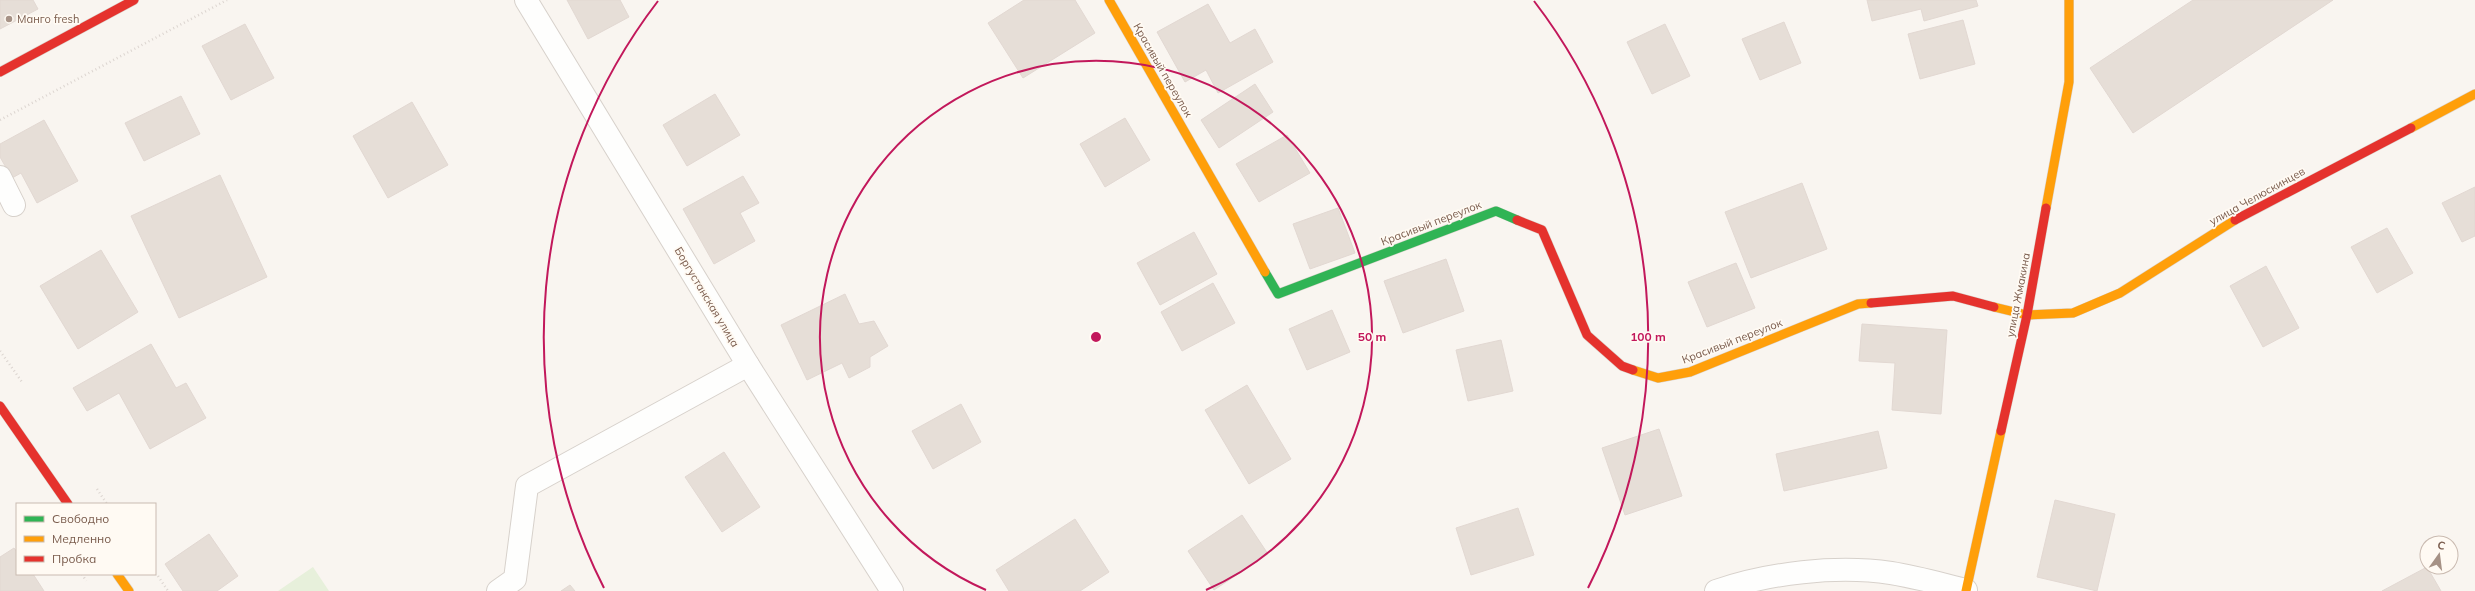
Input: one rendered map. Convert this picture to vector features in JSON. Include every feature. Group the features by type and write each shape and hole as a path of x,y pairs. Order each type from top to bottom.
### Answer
{"street":[{"path":"0,72 134,0"},
{"name":"Боргустанская улица","path":"526,0 748,365 892,591"},
{"name":"Красивый переулок","path":"1109,0 1278,294 1496,211 1542,230 1587,335 1622,366 1658,378 1690,372 1858,304 1953,296 2027,316"},
{"name":"улица Жмакина","path":"1966,590 2027,316 2069,82 2069,0"},
{"name":"улица Челюскинцев","path":"2027,316 2073,313 2120,293 2238,218 2475,94"},
{"path":"0,177 14,205"},
{"path":"498,591 516,579 527,486 748,365"},
{"path":"0,406 67,503"},
{"path":"1716,591 1732,585 1826,569 1891,573 1966,590"},
{"path":"118,575 129,591"}],"path":[{"path":"0,120 227,0"},
{"path":"156,574 168,591"}],"green space":[{"path":"313,567 329,591 278,591"}],"building":[{"name":"Манго fresh","path":"0,0 33,0 38,9 0,29"},
{"path":"567,0 620,0 629,17 588,39"},
{"path":"1024,0 1075,0 1095,33 1023,78 988,23"},
{"path":"1867,0 1976,0 1978,6 1924,21 1921,9 1872,21"},
{"path":"2193,0 2333,0 2133,133 2090,68"},
{"path":"1208,4 1230,43 1255,29 1273,62 1218,93 1206,70 1185,82 1157,32"},
{"path":"1963,20 1975,64 1920,79 1908,34"},
{"path":"1784,22 1801,63 1760,80 1742,39"},
{"path":"245,24 274,78 231,100 202,46"},
{"path":"1665,24 1690,76 1652,94 1627,42"},
{"path":"1255,84 1273,112 1219,148 1201,120"},
{"path":"715,94 740,135 687,166 663,125"},
{"path":"181,96 200,134 144,161 125,123"},
{"path":"412,102 448,165 388,198 353,136"},
{"path":"1125,118 1150,160 1105,187 1080,144"},
{"path":"44,120 78,181 37,203 21,173 12,178 0,157 0,144"},
{"path":"1287,135 1310,173 1259,202 1236,164"},
{"path":"220,175 267,277 179,318 131,216"},
{"path":"743,176 759,203 740,213 755,241 714,264 683,209"},
{"path":"1802,183 1827,249 1751,278 1725,212"},
{"path":"2475,187 2475,236 2462,242 2442,203"},
{"path":"1338,208 1355,253 1310,269 1293,224"},
{"path":"2387,228 2413,273 2377,293 2351,247"},
{"path":"1194,232 1217,274 1160,305 1137,263"},
{"path":"101,250 138,312 78,349 40,286"},
{"path":"1446,259 1464,311 1403,333 1384,281"},
{"path":"1736,263 1755,308 1707,327 1688,282"},
{"path":"2266,266 2299,328 2263,347 2230,286"},
{"path":"1213,283 1235,323 1182,351 1161,312"},
{"path":"845,294 859,324 874,321 888,346 870,357 870,367 849,378 842,363 807,380 781,325"},
{"path":"1332,310 1350,352 1307,370 1289,329"},
{"path":"1862,324 1947,330 1941,414 1892,410 1895,363 1859,361"},
{"path":"1501,340 1513,391 1468,401 1456,350"},
{"path":"151,344 176,388 186,383 206,418 150,449 119,393 87,411 73,388"},
{"path":"1247,385 1291,459 1249,484 1205,410"},
{"path":"961,404 981,442 933,469 912,431"},
{"path":"1659,429 1682,496 1625,515 1602,448"},
{"path":"1878,431 1887,468 1784,491 1776,454"},
{"path":"724,452 760,507 722,532 685,477"},
{"path":"2055,500 2115,514 2097,591 2037,577"},
{"path":"1518,508 1534,555 1471,575 1456,528"},
{"path":"1242,515 1268,554 1214,590 1188,551"},
{"path":"1075,519 1109,572 1080,591 1009,591 996,570"},
{"path":"209,534 238,576 217,591 183,591 165,564"},
{"path":"14,548 16,551 16,575 34,575 44,591 0,591 0,557"},
{"path":"2419,571 2419,575 2432,575 2441,591 2382,591"},
{"path":"570,585 575,591 561,591"}],"traffic: fast":[{"path":"1265,272 1278,294 1496,211 1517,220"}],"traffic: slow":[{"path":"1109,0 1265,272"},
{"path":"2046,208 2069,82 2069,0"},
{"path":"2411,128 2475,94"},
{"path":"1994,307 2027,315 2073,313 2120,293 2235,220"},
{"path":"1633,370 1658,378 1690,372 1858,304 1871,303"},
{"path":"1966,591 2001,431"},
{"path":"118,575 129,591"}],"traffic: jam":[{"path":"0,72 134,0"},
{"path":"2235,220 2411,128"},
{"path":"2001,431 2027,315 2046,208"},
{"path":"1517,220 1542,230 1587,335 1622,366 1633,370"},
{"path":"1871,303 1953,296 1994,307"},
{"path":"0,406 67,503"}],"place":[{"name":"Манго fresh","path":"9,19"}]}
